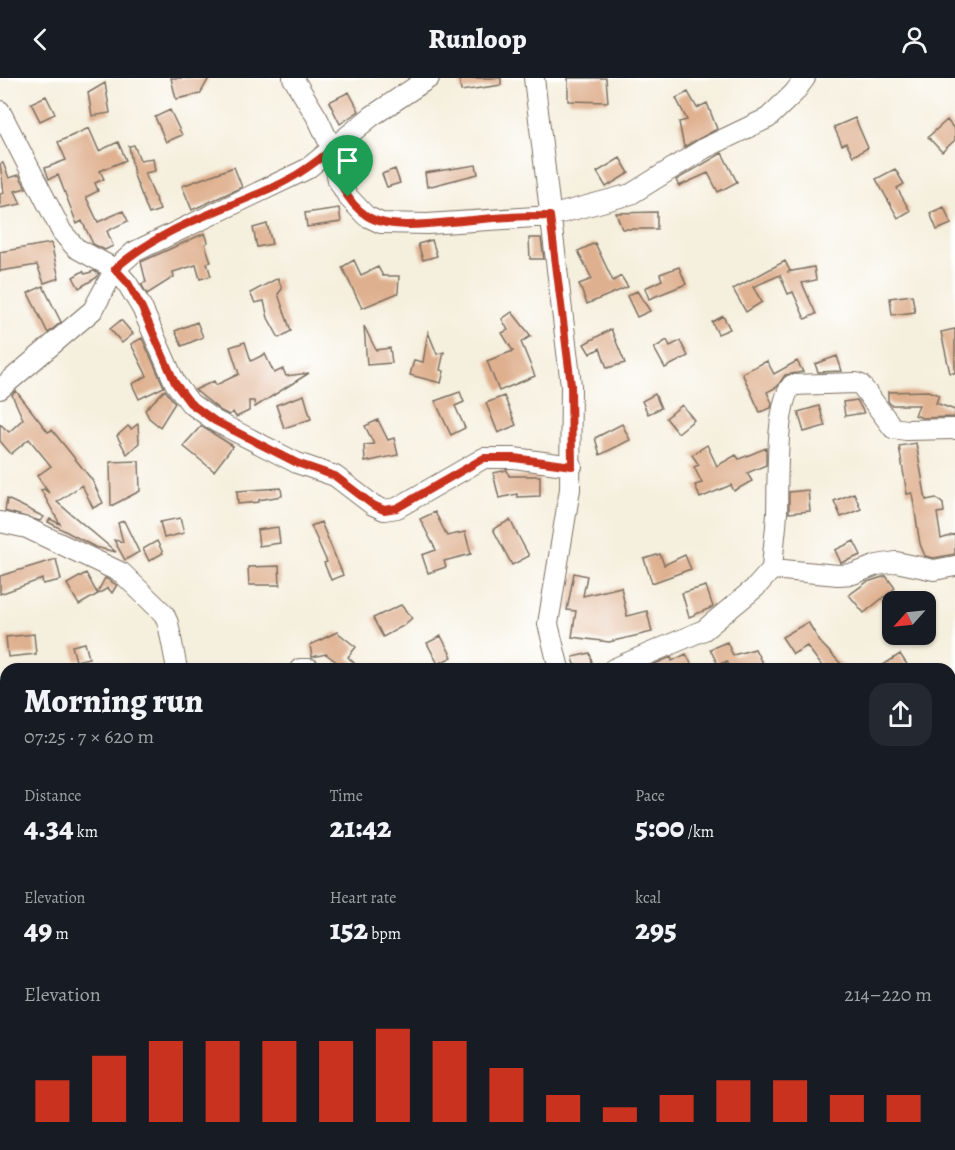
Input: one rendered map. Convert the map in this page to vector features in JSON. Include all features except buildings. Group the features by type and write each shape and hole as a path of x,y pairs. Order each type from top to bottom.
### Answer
{"street":[{"path":"293,78 318,119 332,149 338,180 348,197 366,216 381,223 427,224 550,216 631,194 705,148 768,118 794,93 805,78"},
{"path":"0,389 93,310 115,269 134,252 157,239 282,183 307,169 372,116 429,78"},
{"path":"534,78 571,385 572,466 562,547 548,624 558,663"},
{"path":"0,111 62,232 76,248 115,269 128,283 142,308 175,383 190,403 215,421 297,463 335,476 373,505 384,510 397,508 484,458 514,458 572,466"},
{"path":"627,663 704,630 756,587 772,569 777,516 780,432 787,394 792,385 856,382 861,385 893,428 955,429"},
{"path":"0,522 27,528 122,573 164,614 176,663"},
{"path":"772,569 838,575 853,574 877,565 896,562 934,570 955,566"}],"route":[{"path":"332,149 338,180 348,197 366,216 381,223 427,224 473,219 550,216 571,385 572,466 503,457 484,458 397,508 384,510 361,497 335,476 297,463 266,445 215,421 190,403 182,394 142,308 128,283 115,269 134,252 157,239 282,183 307,169 332,149"}]}
